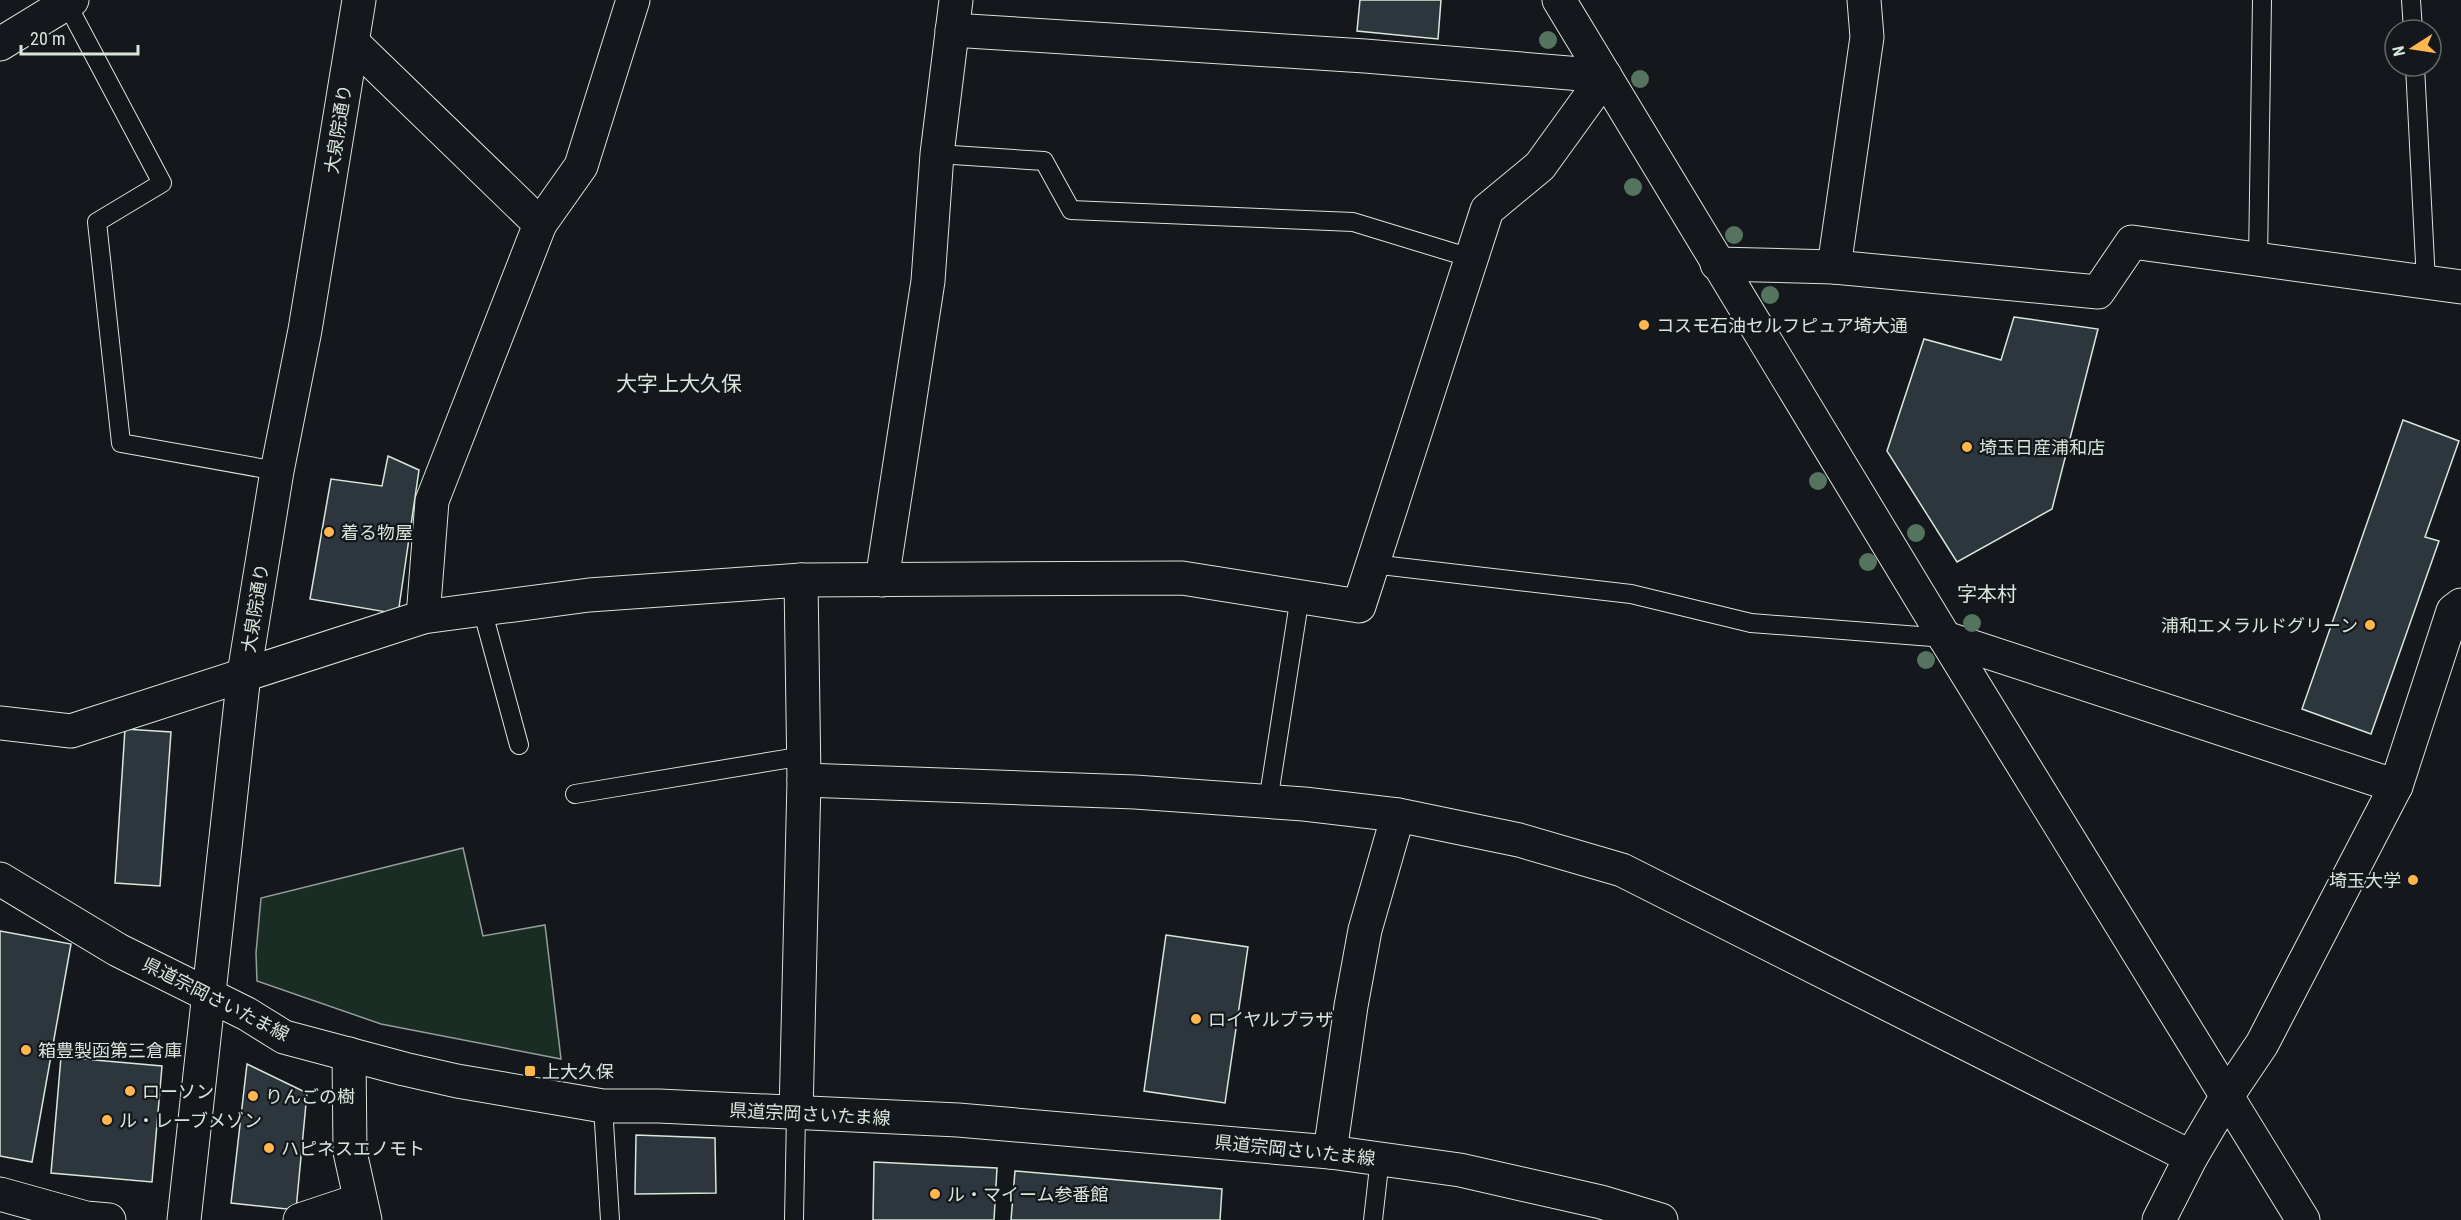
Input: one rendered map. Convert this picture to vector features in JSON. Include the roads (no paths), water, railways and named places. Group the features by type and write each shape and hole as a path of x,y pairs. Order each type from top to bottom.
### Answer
{"main road":[{"name":"大泉院通り","path":"184,1220 244,674 277,471 305,330 359,0"},
{"path":"423,617 432,501 540,224 581,166 633,0"},
{"path":"1559,0 1945,638 2303,1220"},
{"path":"1834,267 1867,37 1864,0"},
{"path":"0,44 70,2"},
{"path":"882,579 928,281 937,154 954,15 1365,56 1605,76"},
{"path":"353,43 540,224"},
{"path":"0,723 71,731 423,617 589,594 801,580 1182,578 1359,606 1487,210 1540,166 1605,76"},
{"path":"1717,264 1834,267 2097,292 2132,242 2461,287"},
{"path":"796,1114 804,768 801,580"},
{"path":"2159,1220 2227,1096 2262,1044 2396,786 2453,611 2461,605"},
{"path":"1945,638 2396,786"},
{"path":"804,768 1304,804 1398,815 1519,840 1622,870 2192,1157"},
{"path":"1330,1152 1351,1006 1365,930 1398,815"},
{"name":"県道宗岡さいたま線","path":"0,879 118,950 209,995 284,1037 457,1081 603,1106 659,1106 958,1120 1330,1152 1460,1170 1601,1202 1661,1220"},
{"path":"300,1220 363,1210 351,1152 349,1054"},
{"path":"0,1194 86,1218 109,1220"}],"lane":[{"path":"2258,259 2262,0"},
{"path":"2411,0 2412,18"},
{"path":"70,2 162,183 97,222 121,443 277,471"},
{"path":"2416,78 2426,282"},
{"path":"937,154 1044,161 1071,210 1353,222 1472,258"},
{"path":"1372,564 1631,594 1751,623 1945,638"},
{"path":"1268,802 1300,596"},
{"path":"482,609 519,745"},
{"path":"575,794 804,768"},
{"path":"603,1106 610,1220"},
{"path":"794,1220 796,1114"},
{"path":"1373,1220 1380,1158"}],"place":[{"name":"コスモ石油セルフピュア埼大通","path":"1644,325"},
{"name":"埼玉日産浦和店","path":"1967,447"},
{"name":"着る物屋","path":"329,532"},
{"name":"浦和エメラルドグリーン","path":"2370,625"},
{"name":"埼玉大学","path":"2413,880"},
{"name":"ロイヤルプラザ","path":"1196,1019"},
{"name":"箱豊製函第三倉庫","path":"26,1050"},
{"name":"上大久保","path":"530,1071"},
{"name":"ローソン","path":"130,1091"},
{"name":"りんごの樹","path":"253,1096"},
{"name":"ル・レーブメゾン","path":"107,1120"},
{"name":"ハピネスエノモト","path":"269,1148"},
{"name":"ル・マイーム参番館","path":"935,1194"}],"district":[{"name":"大字上大久保","path":"679,384"},
{"name":"字本村","path":"1987,594"}]}
